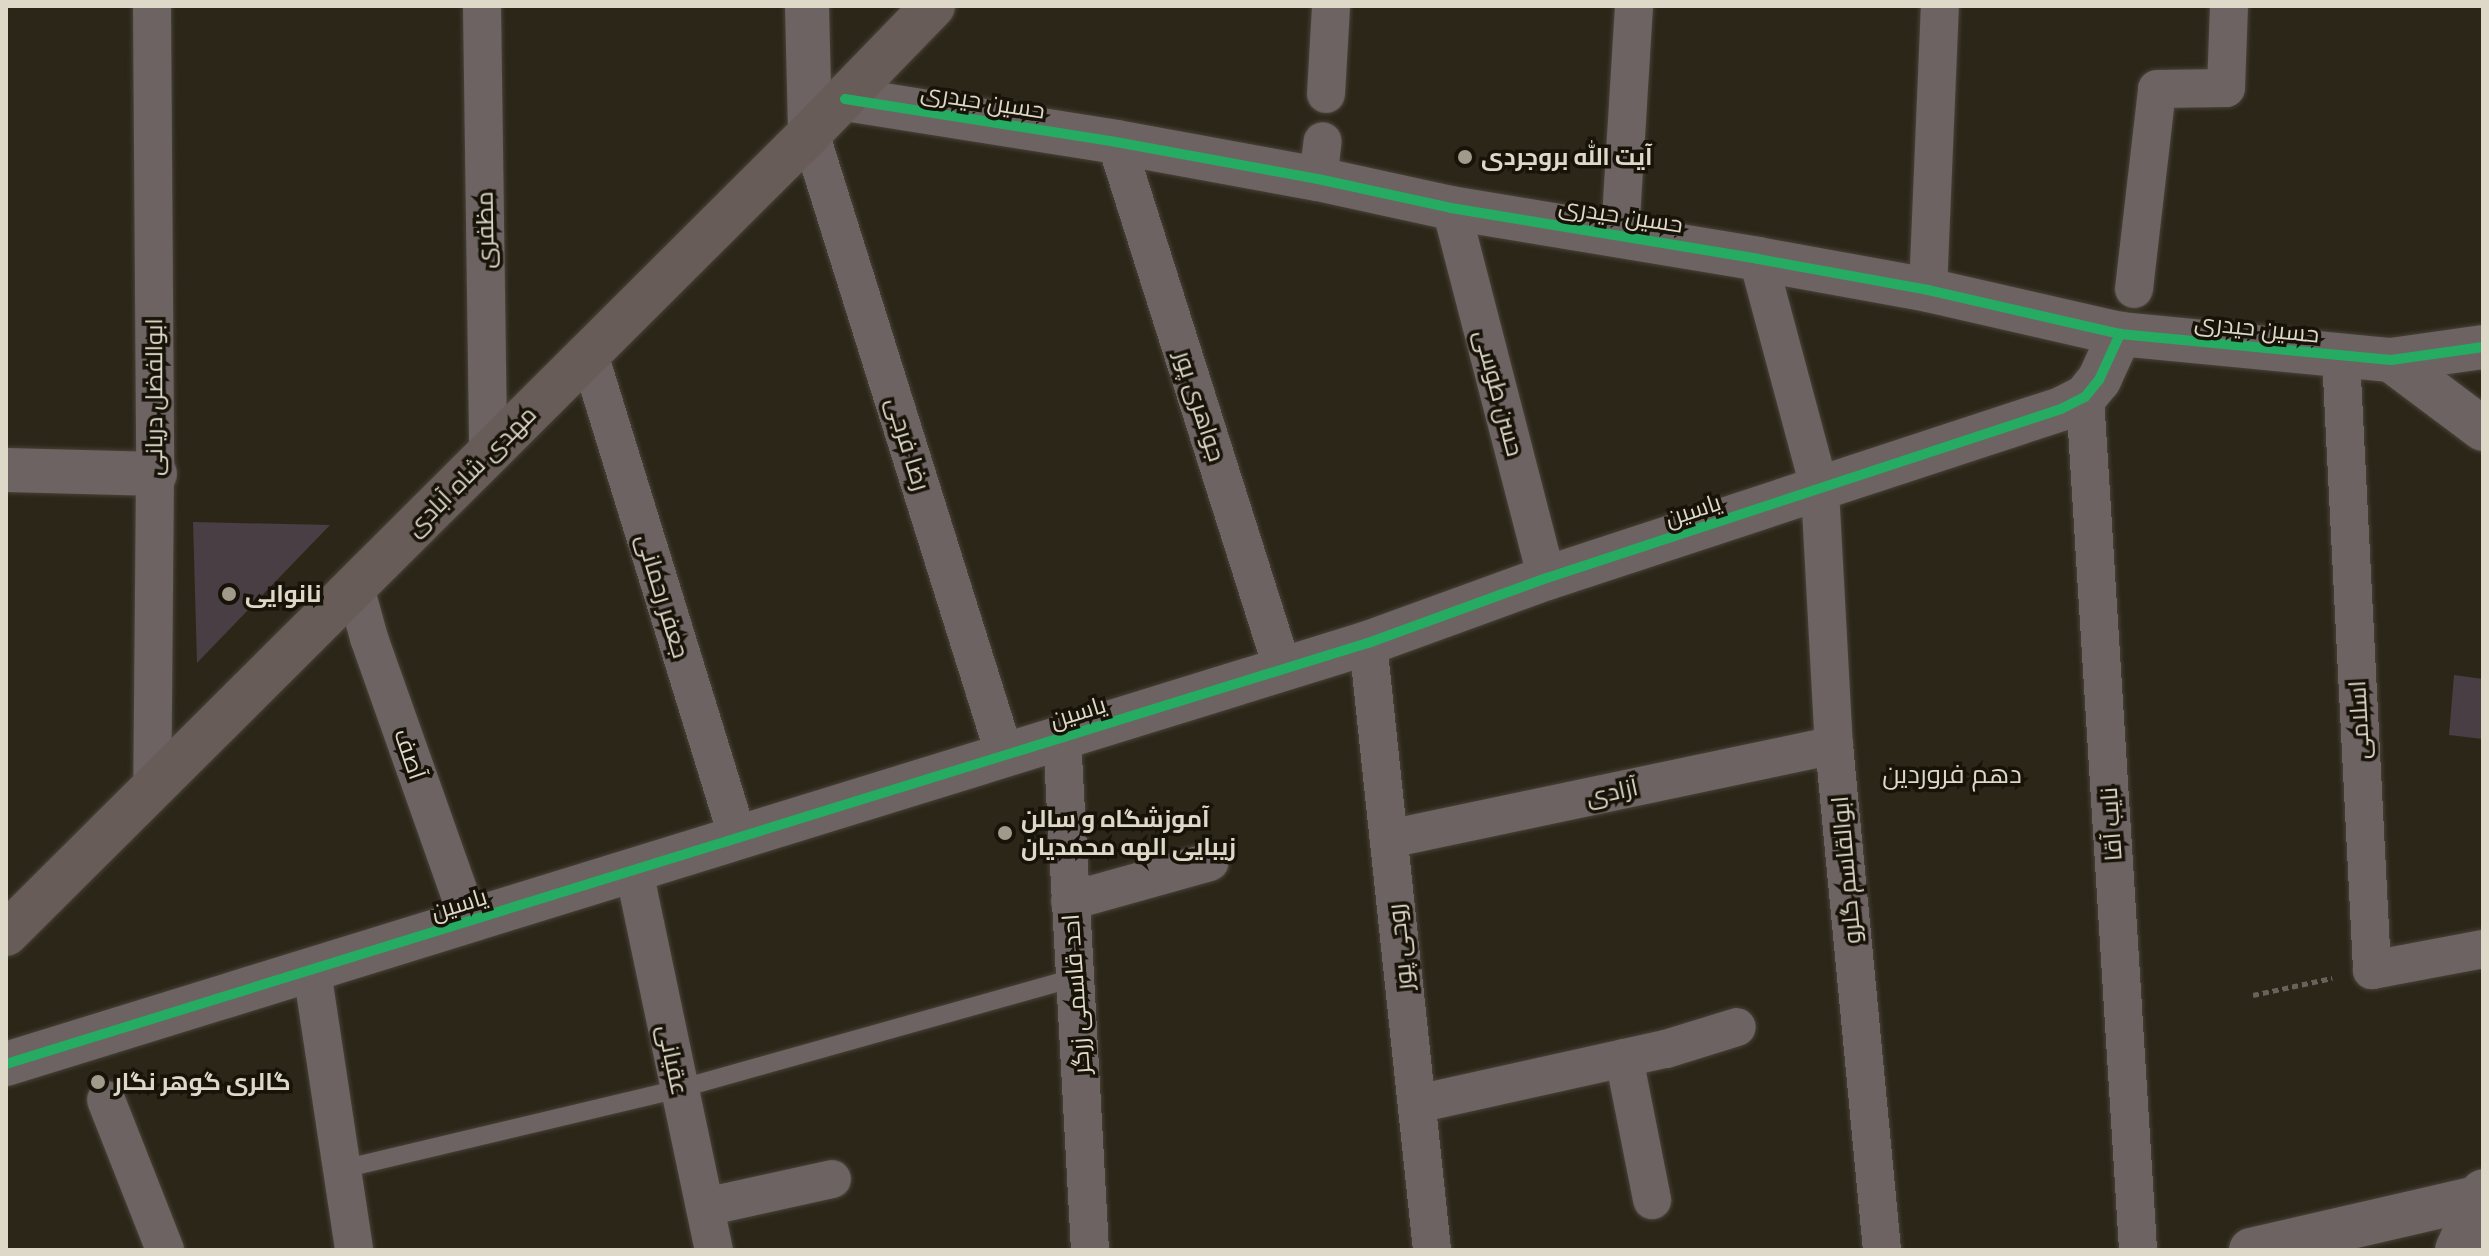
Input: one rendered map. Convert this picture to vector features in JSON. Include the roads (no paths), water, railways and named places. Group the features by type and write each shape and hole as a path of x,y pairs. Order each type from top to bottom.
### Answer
{"main road":[{"name":"مهدی شاه آبادی","path":"6,934 845,99 933,6"}],"street":[{"name":"ابوالفضل دریانی","path":"152,6 155,474 152,788"},
{"name":"مظفری","path":"482,6 488,454"},
{"path":"807,6 810,133"},
{"path":"1326,94 1331,6"},
{"path":"1620,235 1634,6"},
{"path":"1928,290 1940,6"},
{"path":"2134,289 2157,89 2226,88 2229,6"},
{"name":"حسین حیدری","path":"845,99 1116,142 1321,160 1451,208 1928,290 2120,334 2391,360 2483,347"},
{"name":"رضا فرجی","path":"810,133 1005,756"},
{"name":"جواهری پور","path":"1116,142 1283,670"},
{"name":"حسن طوسی","path":"1451,208 1547,578"},
{"name":"ابوالقاسم گلرو","path":"1758,259 1820,490 1834,745 1882,1250"},
{"path":"2085,397 2099,380 2120,334"},
{"name":"جعفر رحمانی","path":"589,354 738,838"},
{"name":"اسلامی","path":"2341,357 2372,970 2483,949"},
{"path":"2391,360 2483,429"},
{"name":"یاسین","path":"6,1064 1368,643 1547,578 2061,409 2085,397"},
{"name":"نایب آقا","path":"2085,397 2138,1250"},
{"path":"6,470 155,474"},
{"name":"آصف","path":"355,587 369,638 469,921"},
{"name":"روحی پور","path":"1368,643 1432,1250"},
{"name":"احد قاسمی زرگر","path":"1062,738 1090,1250"},
{"name":"آزادی","path":"1389,839 1834,745"},
{"path":"1070,901 1210,862"},
{"name":"عقیانی","path":"634,871 714,1250"},
{"path":"312,971 354,1250"},
{"path":"1417,1104 1624,1058 1737,1027"},
{"path":"1624,1058 1652,1200"},
{"path":"106,1100 165,1250"},
{"path":"705,1207 832,1179"},
{"path":"2251,1250 2482,1194"},
{"path":"2457,1250 2482,1194"}],"lane":[{"path":"343,1169 679,1089 1075,978"}],"place":[{"name":"آیت الله بروجردی","path":"1465,157"},
{"name":"نانوایی","path":"229,594"},
{"name":"آموزشگاه و سالن زیبایی الهه محمدیان","path":"1005,833"},
{"name":"گالری گوهر نگار","path":"98,1082"}],"district":[{"name":"دهم فروردین","path":"1952,775"}]}
